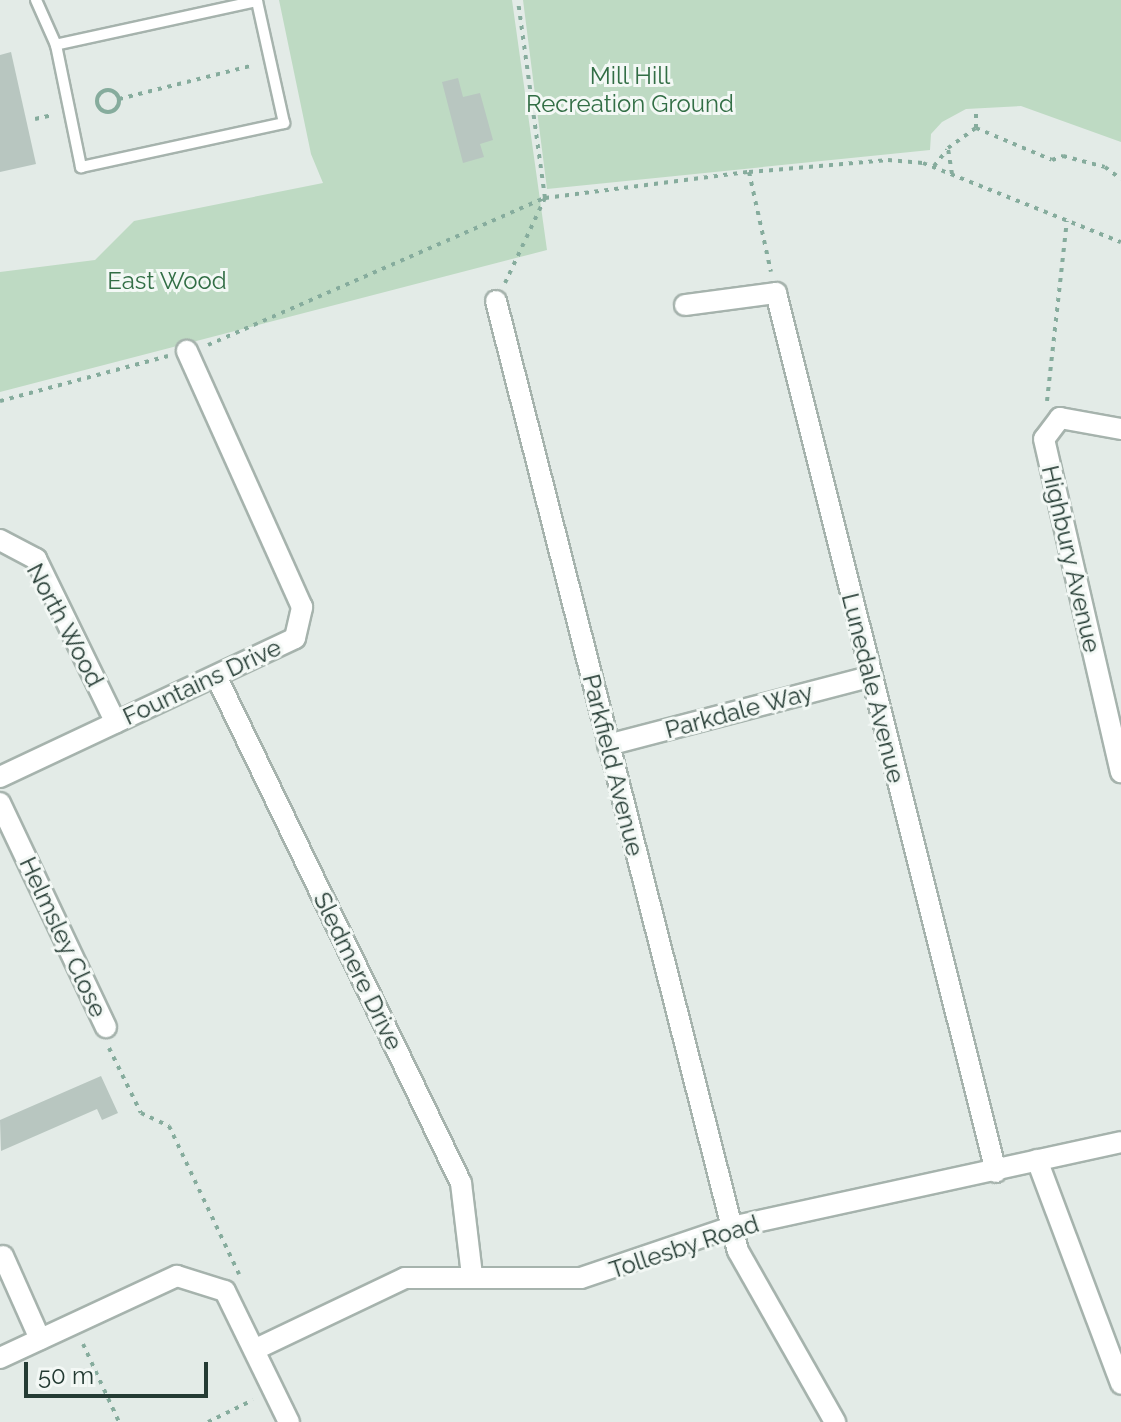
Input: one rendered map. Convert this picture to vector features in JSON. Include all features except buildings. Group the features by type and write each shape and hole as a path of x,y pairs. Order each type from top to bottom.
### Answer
{"street":[{"path":"685,305 776,293"},
{"name":"Lunedale Avenue","path":"776,293 869,677 996,1172"},
{"name":"Parkfield Avenue","path":"496,301 738,1251 835,1422"},
{"name":"Fountains Drive","path":"0,777 295,638 302,607 187,351"},
{"name":"Highbury Avenue","path":"1121,429 1060,418 1044,439 1121,772"},
{"name":"North Wood","path":"0,540 36,559 116,723"},
{"name":"Sledmere Drive","path":"216,676 461,1183 472,1275"},
{"name":"Parkdale Way","path":"608,745 869,677"},
{"name":"Helmsley Close","path":"0,803 106,1027"},
{"name":"Tollesby Road","path":"256,1349 405,1278 472,1275 581,1278 732,1227 996,1172 1121,1142"},
{"path":"1037,1160 1121,1384"},
{"path":"3,1256 40,1339"},
{"path":"0,1358 177,1276 225,1291 289,1422"}],"lane":[{"path":"36,0 56,45 81,167 284,123 257,1 56,45"}],"path":[{"path":"496,301 545,198 518,0"},
{"path":"119,99 113,111 98,105 105,91 119,99 260,63"},
{"path":"976,109 976,128"},
{"path":"934,166 948,148 976,128"},
{"path":"976,128 1052,160 1063,156 1105,167 1121,179"},
{"path":"948,148 952,176"},
{"path":"0,401 187,351 545,198 749,172 888,160 934,166 952,176 1121,242"},
{"path":"749,172 776,293"},
{"path":"1045,390 1067,221"},
{"path":"106,1027 107,1044 141,1113 169,1126 240,1273 225,1291"},
{"path":"73,1324 119,1422"},
{"path":"208,1422 275,1390"}],"green space":[{"name":"East Wood","path":"279,0 512,0 547,250 0,392 0,272 95,260 134,221 323,183 311,154"},
{"name":"Mill Hill Recreation Ground","path":"523,0 1121,0 1121,142 1021,106 966,109 942,122 931,134 930,150 547,189"}]}
